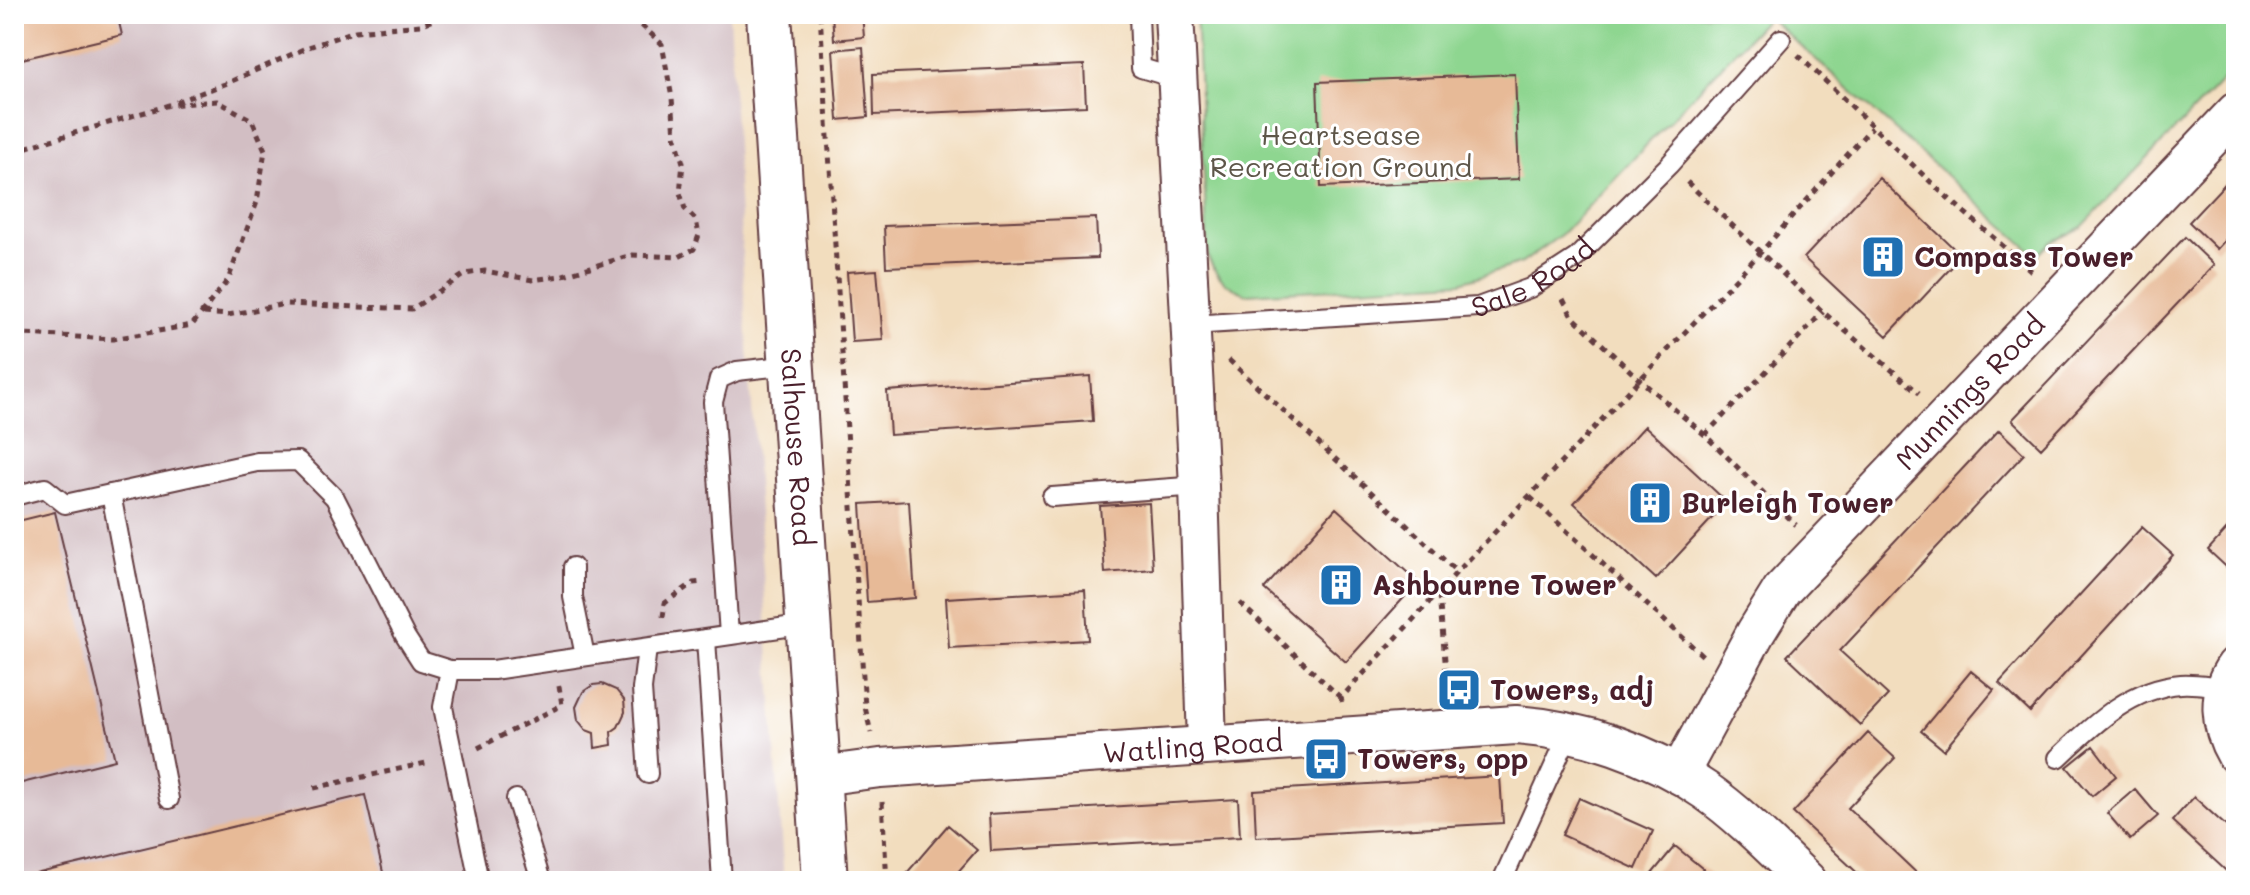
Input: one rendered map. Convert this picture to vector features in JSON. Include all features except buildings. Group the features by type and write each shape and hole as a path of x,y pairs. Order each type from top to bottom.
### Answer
{"street":[{"name":"Salhouse Road","path":"769,14 825,881"},
{"path":"1174,14 1204,596 1207,745"},
{"name":"Munnings Road","path":"1679,774 1782,590 2236,112"},
{"path":"2231,676 2222,707 2225,735 2236,754"},
{"name":"Watling Road","path":"820,776 880,768 1516,725 1570,731 1679,774 1708,792 1807,881"}],"lane":[{"path":"1139,14 1141,68 1178,79"},
{"name":"Sale Road","path":"1191,325 1478,307 1530,288 1576,258 1789,42"},
{"path":"729,635 713,402 719,379 737,371 791,365"},
{"path":"14,496 45,488 65,504 257,462 298,461 335,498 405,636 421,661 450,670 493,670 807,624"},
{"path":"1052,497 1199,486"},
{"path":"111,494 169,799"},
{"path":"573,567 573,597 585,656"},
{"path":"706,639 722,881"},
{"path":"647,648 642,689 648,774"},
{"path":"450,670 443,707 479,881"},
{"path":"2058,758 2092,725 2121,704 2155,688 2231,676"},
{"path":"1502,881 1570,731"},
{"path":"516,799 541,881"}],"path":[{"path":"14,151 169,105 355,31 421,25 447,14"},
{"path":"204,313 228,315 285,304 412,309 465,274 485,271 533,280 560,276 632,255 679,257 694,249 699,235 696,220 685,209 680,193 683,163 675,135 662,44 638,22 609,20 596,14"},
{"path":"820,14 865,707 880,768 887,881"},
{"path":"1789,42 1799,58 1872,127 2059,296"},
{"path":"14,333 113,339 192,325 228,280 257,202 265,150 252,120 217,101 169,105"},
{"path":"1341,698 1761,252 1872,127"},
{"path":"1669,165 1823,312 1945,416"},
{"path":"1549,276 1572,316 1705,435 1820,547"},
{"path":"1705,435 1823,312"},
{"path":"1191,325 1457,572"},
{"path":"1530,497 1705,658 1731,678"},
{"path":"1439,594 1452,728"},
{"path":"1204,596 1232,595 1341,698 1343,737"}],"shaded area":[{"path":"14,14 729,14 743,274 784,881 14,881"}],"green space":[{"name":"Heartsease Recreation Ground","path":"1196,14 2236,14 2236,66 2082,227 2051,242 2037,256 1768,17 1562,234 1522,263 1461,282 1247,294 1223,280 1208,257"}],"place":[{"name":"Compass Tower","path":"1883,257"},
{"name":"Burleigh Tower","path":"1650,503"},
{"name":"Ashbourne Tower","path":"1341,585"},
{"name":"Towers, adj","path":"1459,690"},
{"name":"Towers, opp","path":"1326,759"}]}
